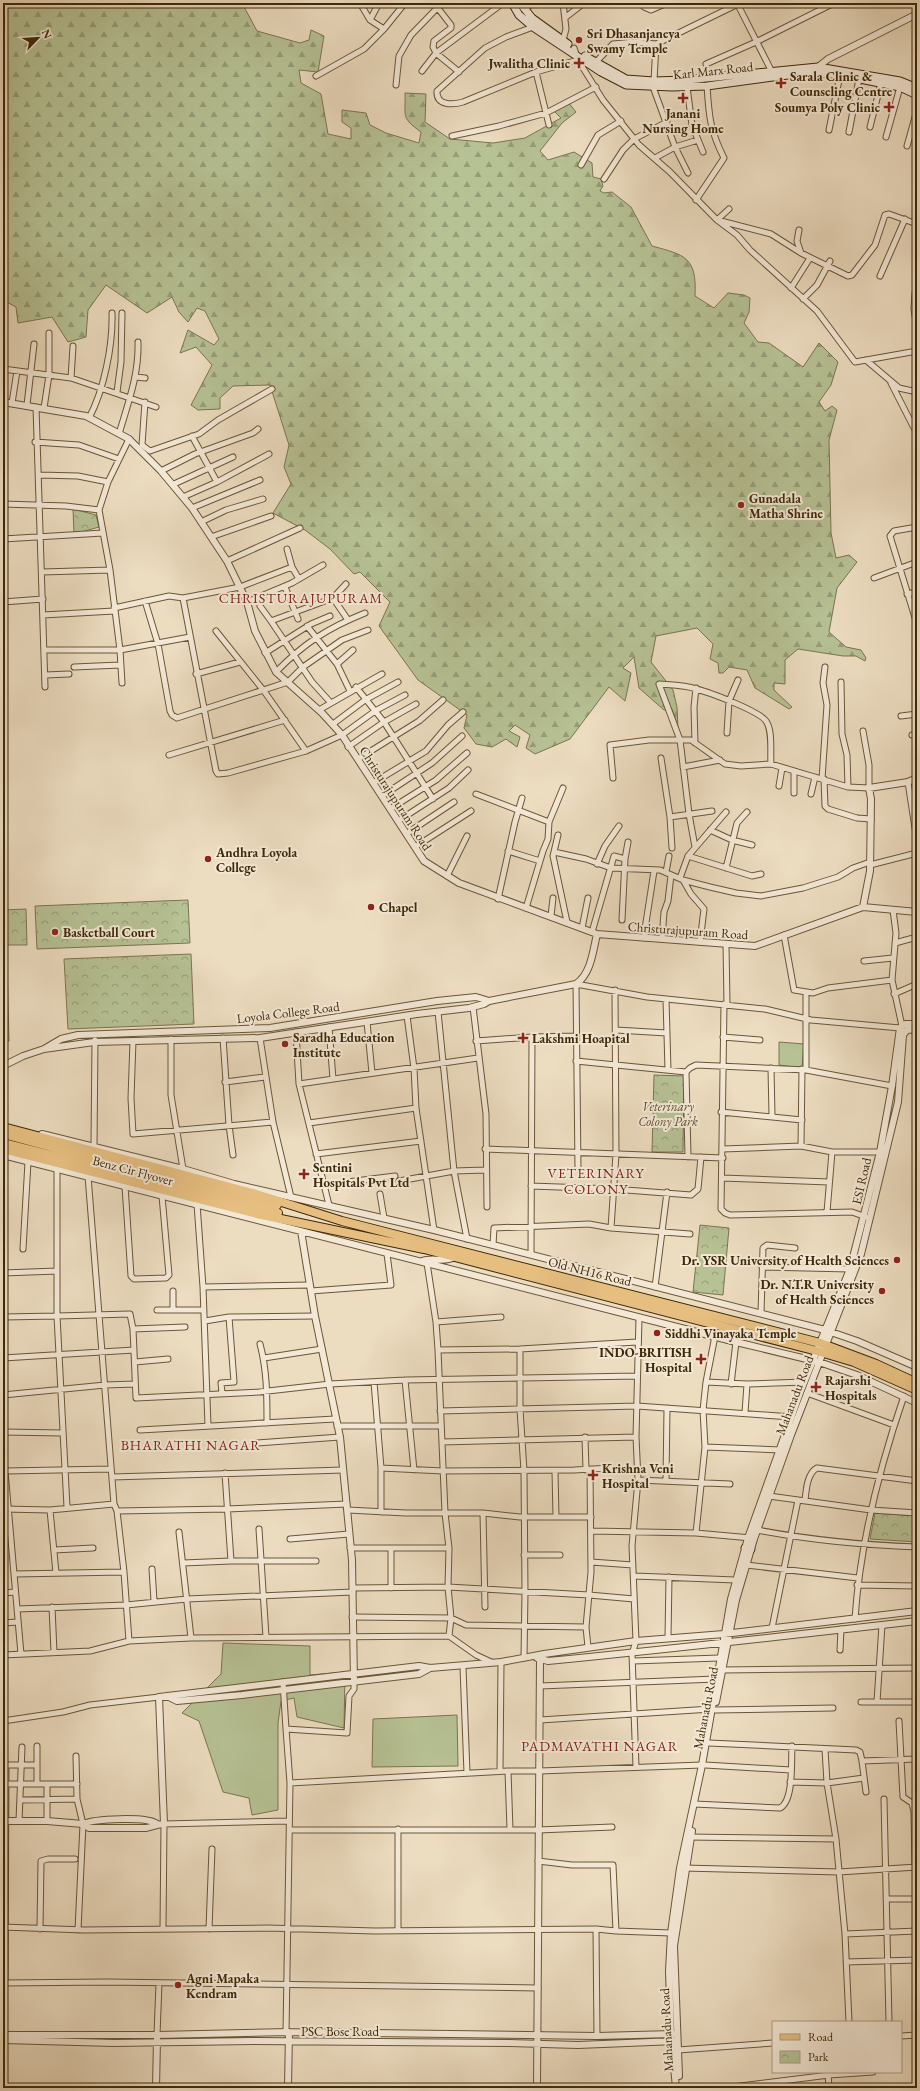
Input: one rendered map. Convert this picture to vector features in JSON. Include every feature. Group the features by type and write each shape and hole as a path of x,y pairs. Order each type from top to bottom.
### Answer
{"main road":[{"name":"Karl Marx Road","path":"512,3 519,15 533,27 576,54 601,72 626,85 653,84 771,70 818,67 842,69 900,81 917,88"},
{"path":"915,3 917,7"},
{"name":"Karl Marx Road","path":"522,6 532,18 563,40 576,54 596,62 626,80 686,87 707,86 810,72 840,75 900,87 917,95"},
{"name":"Benz Cir Flyover","path":"3,1127 253,1193"},
{"path":"3,1134 197,1186 314,1213"},
{"path":"3,1143 256,1207 317,1226"},
{"name":"Benz Cir Flyover","path":"3,1149 257,1214"},
{"name":"Old NH16 Road","path":"253,1193 314,1213 822,1348 876,1364 917,1383"},
{"name":"Old NH16 Road","path":"257,1214 454,1257 822,1348 917,1390"}],"street":[{"path":"360,3 370,20 384,29"},
{"path":"370,20 379,3"},
{"path":"316,76 364,49 384,29 405,3"},
{"path":"396,85 399,56 411,35 442,3"},
{"path":"422,71 436,53 503,3"},
{"path":"522,6 534,3"},
{"path":"563,3 566,17 566,29 563,40"},
{"path":"566,17 584,3"},
{"path":"641,3 644,8 651,10 667,3"},
{"path":"596,62 613,44 635,42 656,44 738,3 771,70"},
{"path":"706,64 756,42 834,3"},
{"path":"437,7 451,24 450,28 433,44 436,53 459,72"},
{"path":"818,67 828,59 917,14"},
{"path":"533,27 506,37 485,48 437,91 439,98 445,104 453,104 470,100 576,54 603,100 621,121 634,140 670,172 717,220 737,235 750,250 817,311 855,362 886,355 909,354 917,351"},
{"path":"656,44 653,84 675,147 688,173"},
{"path":"536,72 549,125"},
{"path":"829,130 840,75"},
{"path":"849,132 859,79"},
{"path":"870,127 881,83"},
{"path":"696,200 724,158 714,139 707,109 707,86"},
{"path":"452,136 499,126 546,113 596,87"},
{"path":"686,87 692,125 703,152"},
{"path":"886,137 900,87"},
{"path":"907,146 917,110"},
{"path":"581,165 598,135 621,121"},
{"path":"604,179 623,150 634,140 667,122"},
{"path":"654,158 675,147 698,140"},
{"path":"717,220 729,209"},
{"path":"717,220 771,234 810,258 848,276 852,275 875,245 885,215 889,214 917,224"},
{"path":"880,276 905,219"},
{"path":"799,230 797,241 801,253"},
{"path":"791,288 810,258"},
{"path":"803,299 817,285 830,261"},
{"path":"915,293 914,309 917,329"},
{"path":"89,418 101,387 112,338 112,313"},
{"path":"117,392 121,362 122,313"},
{"path":"44,408 49,375 49,333"},
{"path":"118,434 131,397 136,377 138,342"},
{"path":"27,405 32,373 34,344"},
{"path":"71,378 73,346"},
{"path":"866,360 890,382 904,390 917,392"},
{"path":"3,369 71,378 117,392 156,407"},
{"path":"12,403 17,371"},
{"path":"136,377 145,378"},
{"path":"890,382 914,428"},
{"path":"145,402 142,445 150,451 192,436 272,389"},
{"name":"Christurajupuram Road","path":"3,402 44,408 89,418 129,439 174,484 228,561 247,602 265,653 276,672 319,710 342,735 424,861 459,883 498,900 551,916 594,933 755,946 863,907 917,912"},
{"path":"36,407 35,442 39,475 45,688"},
{"path":"161,471 200,452 253,433 258,429"},
{"path":"192,436 217,482"},
{"path":"122,683 120,650 110,570 99,510 108,482 129,439"},
{"path":"35,442 79,445 119,459"},
{"path":"183,497 217,482 269,454"},
{"path":"174,484 233,457"},
{"path":"39,475 78,476 108,482"},
{"path":"192,508 260,480"},
{"path":"201,522 226,510 263,499"},
{"path":"3,504 66,506 99,510"},
{"path":"211,537 271,516"},
{"path":"917,527 894,531 891,533 907,594 917,624"},
{"path":"228,561 300,528"},
{"path":"3,539 103,533"},
{"path":"287,549 292,567 299,579"},
{"path":"874,578 917,562"},
{"path":"247,602 285,586 323,565"},
{"path":"43,615 114,610 169,596 183,598 240,587 292,567"},
{"path":"42,572 110,570"},
{"path":"271,621 333,598 346,584"},
{"path":"285,586 298,619"},
{"path":"907,594 917,592"},
{"path":"183,598 196,674 216,771 221,774 306,751 342,735 375,710 406,695"},
{"path":"333,598 348,620"},
{"path":"3,602 43,600"},
{"path":"145,601 158,644 172,715 177,718 288,682 303,667 342,640 368,630"},
{"path":"260,606 294,653 312,682 331,703"},
{"path":"276,672 294,653 316,638 348,620 365,613"},
{"path":"265,653 307,626 330,616"},
{"path":"307,626 337,664 350,691"},
{"path":"216,631 264,691 306,751"},
{"path":"44,650 120,650 190,637"},
{"path":"337,664 353,650"},
{"path":"196,674 240,662"},
{"path":"74,667 120,665"},
{"path":"825,667 823,683 827,705 823,779 825,806 828,809 857,818 871,819"},
{"path":"45,674 69,674"},
{"path":"319,710 382,674"},
{"path":"727,733 729,701 738,680"},
{"path":"333,724 365,700 398,682"},
{"path":"841,682 842,734 847,755 848,787"},
{"path":"695,847 689,814 680,740 659,684 696,688 729,701 762,717 767,722 771,764"},
{"path":"356,688 384,722 408,762 433,799"},
{"path":"695,744 694,707 696,688"},
{"path":"358,759 419,721 443,700"},
{"path":"348,746 384,722 416,704"},
{"path":"373,783 408,762 430,746 448,725 463,712"},
{"path":"901,716 917,714"},
{"path":"169,755 285,720"},
{"path":"863,731 869,765 871,819 870,863 863,907"},
{"path":"382,796 432,763 462,736"},
{"path":"613,778 610,745 649,740 691,740 725,764 741,766 771,764 848,787 869,788 908,782 917,778"},
{"path":"390,808 436,780 467,753"},
{"path":"661,758 670,817 672,848"},
{"path":"683,767 720,760"},
{"path":"779,786 782,768"},
{"path":"398,821 449,788 468,770"},
{"path":"794,771 794,793"},
{"path":"811,794 815,777"},
{"path":"908,782 917,841"},
{"path":"526,908 548,839 549,822 563,788"},
{"path":"476,794 518,812 549,822"},
{"path":"498,900 508,851 522,798"},
{"path":"406,834 454,802"},
{"path":"415,847 471,811"},
{"path":"670,817 712,811"},
{"path":"681,879 688,856 726,812"},
{"path":"726,868 737,823 747,812"},
{"path":"597,864 605,846 619,826"},
{"path":"710,830 732,840 752,845"},
{"path":"558,835 554,852 556,876 564,902 567,922"},
{"path":"447,876 467,836"},
{"path":"622,920 625,859 628,842"},
{"path":"508,851 540,861"},
{"path":"554,852 586,859 611,868 625,867 654,871 660,870 681,879 736,893 761,896 803,888 838,877 853,868 917,853"},
{"path":"576,984 581,981 588,970 594,933 614,856 625,859"},
{"path":"666,872 669,856"},
{"path":"688,856 752,876 761,874"},
{"path":"645,938 654,871"},
{"path":"662,939 664,912 668,901 671,875"},
{"path":"681,879 705,911 700,942"},
{"path":"551,916 553,898"},
{"path":"582,928 588,898"},
{"path":"893,910 895,943 892,980 902,1029"},
{"path":"784,935 794,990 813,993 828,988 892,980"},
{"path":"895,943 917,937"},
{"path":"726,944 726,1004 722,1067 723,1158 721,1209 725,1213 763,1214 852,1212 867,1217"},
{"path":"864,961 893,958"},
{"path":"576,984 666,999 765,1008 805,1018 902,1029 917,1029"},
{"path":"576,984 575,1036 578,1169"},
{"name":"Loyola College Road","path":"3,1066 23,1056 44,1049 94,1042 260,1038 473,1007 489,1000 576,984"},
{"path":"894,994 917,984"},
{"path":"611,1228 616,1154 617,1065 615,990"},
{"path":"801,1146 806,992"},
{"name":"Loyola College Road","path":"44,1049 51,1043 67,1037 97,1033 270,1028 437,1001 476,997 489,1000"},
{"path":"666,999 668,1070"},
{"path":"473,1007 486,1114 487,1207"},
{"path":"438,1012 454,1171 468,1238"},
{"path":"407,1016 414,1068 416,1108 434,1230"},
{"path":"367,1022 372,1073"},
{"path":"902,1029 917,1024"},
{"path":"329,1027 333,1079"},
{"name":"ESI Road","path":"828,1331 855,1272 880,1152 902,1029"},
{"name":"ESI Road","path":"822,1348 867,1217 898,1102 902,1029"},
{"path":"616,1030 666,1033"},
{"path":"296,1032 299,1084 328,1205"},
{"path":"94,1145 94,1042 97,1033"},
{"path":"476,1041 575,1036"},
{"path":"723,1036 760,1040"},
{"path":"531,1254 532,1037"},
{"path":"223,1038 225,1082 233,1155"},
{"path":"260,1038 273,1122 290,1197"},
{"path":"171,1039 171,1095 183,1168"},
{"path":"133,1041 131,1098 133,1134 273,1122"},
{"path":"299,1084 478,1058"},
{"path":"576,1061 686,1072"},
{"path":"688,1157 686,1072 690,1068 696,1066 804,1069 892,1086"},
{"path":"771,1068 772,1116"},
{"path":"225,1082 265,1077"},
{"path":"309,1123 416,1108"},
{"path":"722,1112 802,1120"},
{"path":"3,1124 94,1145 183,1168 234,1184 468,1238 655,1287 762,1313 828,1331 872,1347 917,1367"},
{"path":"316,1154 421,1141"},
{"path":"723,1149 801,1146 832,1152 880,1152"},
{"path":"486,1149 723,1158"},
{"path":"827,1212 832,1152"},
{"path":"3,1155 639,1318 816,1361 857,1375 917,1403"},
{"path":"531,1186 667,1192 691,1195 698,1189 701,1157"},
{"path":"23,1249 28,1162"},
{"path":"57,1169 57,1316 67,1507"},
{"path":"399,1181 454,1171 486,1170"},
{"path":"88,1176 114,1504 117,1512 124,1572 129,1641"},
{"path":"324,1185 395,1176"},
{"path":"722,1178 829,1182"},
{"path":"125,1186 131,1276 134,1279 166,1278 169,1275 162,1196"},
{"path":"655,1287 664,1232 667,1192"},
{"path":"380,1194 384,1218"},
{"path":"197,1204 203,1287 203,1310 205,1321 208,1426"},
{"path":"493,1245 494,1228 589,1224 611,1228 690,1234"},
{"path":"286,1729 347,1733 349,1696 354,1690 352,1617 353,1590 340,1437 336,1426 330,1384 315,1316 301,1231"},
{"path":"762,1313 762,1267 764,1246 795,1248"},
{"path":"203,1287 311,1288 392,1285 387,1254"},
{"path":"424,1262 430,1259 444,1260 454,1257"},
{"path":"424,1262 436,1322 438,1350 444,1513 449,1548 448,1587 451,1618 449,1636"},
{"path":"762,1267 850,1270"},
{"path":"3,1273 57,1271"},
{"path":"173,1291 173,1310"},
{"path":"157,1310 203,1310"},
{"path":"3,1317 99,1316 130,1314 133,1329 136,1398 267,1391 330,1384 405,1380 637,1376"},
{"path":"205,1321 229,1317 315,1316"},
{"path":"222,1393 221,1383 234,1382 229,1317"},
{"path":"436,1322 501,1317"},
{"path":"636,1767 632,1654 636,1641 634,1599 635,1576 632,1546 638,1480 636,1437 637,1342 639,1318"},
{"path":"133,1329 185,1327"},
{"path":"696,1533 705,1447 703,1410 706,1382 715,1336"},
{"path":"438,1350 520,1349 637,1342"},
{"path":"731,1384 736,1342"},
{"path":"260,1344 264,1358 267,1391 267,1423"},
{"name":"Mahanadu Road","path":"727,1634 735,1580 748,1549 804,1382 822,1348"},
{"path":"264,1358 322,1349"},
{"path":"520,1349 520,1409 524,1470 524,1658"},
{"path":"3,1358 134,1350"},
{"path":"135,1362 168,1359"},
{"name":"Mahanadu Road","path":"751,1538 757,1530 807,1393 816,1361"},
{"path":"405,1380 414,1470"},
{"path":"374,1382 382,1468 382,1512"},
{"path":"706,1382 731,1384 804,1382"},
{"path":"3,1395 105,1385 135,1384"},
{"path":"745,1413 747,1384"},
{"path":"807,1393 894,1425"},
{"path":"855,1619 857,1585 870,1510 894,1425 904,1396"},
{"path":"440,1411 637,1406 792,1417"},
{"path":"666,1481 667,1408"},
{"path":"140,1430 335,1419"},
{"path":"336,1426 441,1426"},
{"path":"3,1432 62,1433"},
{"path":"256,1443 340,1437"},
{"path":"585,1437 592,1531 586,1627 588,1647"},
{"path":"442,1442 521,1438 636,1437"},
{"path":"705,1447 781,1450"},
{"path":"3,1448 6,1509 14,1574 21,1654"},
{"path":"382,1468 443,1472 524,1470 555,1471 612,1468"},
{"path":"805,1501 809,1479 814,1470 817,1468 917,1481"},
{"path":"5,1471 112,1469"},
{"path":"112,1477 343,1470"},
{"path":"555,1471 556,1517"},
{"path":"225,1473 231,1560"},
{"path":"638,1480 730,1484"},
{"path":"769,1496 870,1510 917,1513"},
{"path":"772,1628 798,1500"},
{"path":"6,1509 50,1510 67,1507 114,1504"},
{"path":"117,1512 347,1507 382,1512 483,1513 524,1516 591,1517"},
{"path":"50,1510 56,1573"},
{"path":"483,1513 485,1607"},
{"path":"259,1529 266,1637"},
{"path":"757,1530 790,1536 863,1545 917,1547"},
{"path":"592,1531 696,1533 751,1538"},
{"path":"180,1532 191,1638"},
{"path":"290,1539 349,1534"},
{"path":"54,1550 93,1548"},
{"path":"350,1548 449,1548"},
{"path":"390,1588 391,1548"},
{"name":"Mahanadu Road","path":"703,1765 709,1743 719,1658 746,1565 748,1549"},
{"path":"524,1555 560,1555"},
{"path":"183,1563 231,1560 316,1561"},
{"path":"591,1562 633,1565"},
{"path":"746,1565 858,1578"},
{"path":"152,1569 154,1601"},
{"path":"14,1574 124,1572"},
{"path":"635,1576 735,1580"},
{"path":"668,1638 669,1577"},
{"path":"857,1585 917,1586"},
{"path":"16,1609 126,1605 154,1601 390,1588 448,1587 634,1599"},
{"path":"3,1592 15,1592"},
{"path":"52,1607 54,1652"},
{"path":"3,1721 63,1712 90,1705 167,1696 177,1693 420,1666 430,1668 464,1667 588,1647 636,1641 727,1634 917,1611"},
{"path":"352,1617 451,1618 466,1625 586,1627"},
{"path":"533,1657 548,1661 632,1654 725,1641 917,1621"},
{"path":"3,1623 18,1622"},
{"path":"877,1702 882,1625"},
{"path":"840,1650 841,1629"},
{"path":"3,1655 90,1650 129,1641 191,1638 449,1636 476,1655 491,1662"},
{"name":"Mahanadu Road","path":"676,2088 675,2041 669,1971 671,1933 713,1709 723,1670 725,1641"},
{"path":"633,1661 719,1658"},
{"path":"537,2088 540,1660"},
{"path":"500,1771 501,1662"},
{"path":"464,1667 467,1773"},
{"path":"167,1696 176,1701 191,1700 419,1674 430,1668"},
{"path":"723,1670 917,1668"},
{"path":"540,1686 716,1679"},
{"path":"283,1682 290,1783 288,1821 290,1830 286,1985 288,2033 290,2042 288,2088"},
{"path":"159,1696 164,1824 163,1929"},
{"path":"861,1702 917,1702"},
{"path":"540,1720 713,1709 833,1708"},
{"path":"683,1868 839,1872 916,1867 914,1812 912,1803 903,1797 899,1721"},
{"path":"709,1743 856,1750 860,1752 866,1792"},
{"path":"37,1746 37,1784"},
{"path":"696,1804 780,1808 786,1803 790,1782 792,1746"},
{"path":"19,1821 22,1747"},
{"path":"825,1749 827,1783 836,1839 845,1934 849,2021"},
{"path":"76,1756 77,1799 83,1824 78,1930"},
{"path":"862,1761 917,1759"},
{"path":"37,1765 4,1764 4,1983 159,1983 538,1988"},
{"path":"290,1783 500,1771 703,1765 791,1770"},
{"path":"508,1771 510,1830"},
{"path":"790,1782 827,1783 864,1778"},
{"path":"4,1787 20,1784 77,1784"},
{"path":"47,1784 47,1821"},
{"path":"20,1800 77,1799"},
{"path":"884,1799 889,2021"},
{"path":"4,1821 47,1821 83,1824 89,1828 132,1828 153,1827 157,1824 288,1821"},
{"path":"290,1830 538,1830 612,1827"},
{"path":"398,1829 398,1931"},
{"path":"689,1837 836,1839"},
{"path":"209,1929 212,1849"},
{"path":"40,1929 41,1861 48,1859 75,1859"},
{"path":"538,1861 572,1865 613,1865 616,1932"},
{"name":"Mahanadu Road","path":"674,2034 674,1946 683,1868"},
{"path":"886,1899 917,1899"},
{"path":"4,1927 78,1930 288,1929 398,1931 596,1929 616,1932 671,1933"},
{"path":"596,1929 597,2036"},
{"path":"845,1934 917,1931"},
{"path":"846,1962 917,1960"},
{"path":"156,2088 159,1983"},
{"name":"PSC Bose Road","path":"3,2035 288,2033 597,2036 674,2034"},
{"path":"902,2036 917,2035"},
{"name":"PSC Bose Road","path":"3,2040 157,2043 254,2040 290,2042 509,2043 538,2045 624,2045 675,2041"},
{"name":"Mahanadu Road","path":"675,2041 678,2050 680,2088"},
{"path":"678,2050 772,2043"},
{"path":"725,2088 768,2086 828,2074 850,2073"},
{"path":"828,2074 829,2088"}],"green space":[{"path":"3,3 242,3 257,31 300,43 309,40 311,30 324,36 318,72 299,70 301,83 321,94 328,134 351,139 351,128 342,122 342,110 366,113 370,125 386,133 419,143 421,132 410,123 406,116 405,93 426,94 425,122 450,139 493,143 525,138 561,118 553,110 568,102 576,112 562,123 540,151 548,160 574,152 592,163 593,177 601,179 603,186 600,191 604,193 612,192 631,207 652,246 681,255 691,265 694,273 695,296 714,308 728,293 744,295 750,298 749,312 744,323 758,342 769,343 803,367 819,343 838,362 831,385 819,402 825,411 832,406 837,410 829,440 831,533 836,558 849,555 857,562 837,588 829,632 846,647 861,650 866,658 865,661 856,656 843,656 798,649 785,660 785,684 774,683 774,690 792,707 789,709 755,688 747,670 729,667 723,673 719,673 718,663 710,659 713,644 697,628 656,636 651,662 673,690 677,707 678,728 672,709 664,710 639,688 634,657 623,668 631,673 625,701 609,687 570,739 535,754 526,748 530,735 515,725 509,731 520,737 517,747 506,739 492,747 476,744 464,728 467,715 418,680 379,626 390,602 360,572 354,574 330,549 305,530 273,513 291,484 284,467 289,445 270,385 233,386 220,398 220,409 198,410 191,405 212,365 196,347 180,353 188,330 214,345 219,339 205,311 197,308 188,322 179,312 172,297 147,313 106,285 88,310 86,337 68,342 52,317 18,323 16,307 3,300"},
{"path":"73,509 96,515 99,527 74,534"},
{"path":"188,900 190,943 37,949 35,906"},
{"path":"26,909 27,945 3,945 3,910"},
{"path":"191,954 194,1024 68,1029 64,959"},
{"path":"3,963 7,963 9,1041 3,1044"},
{"path":"779,1042 804,1044 802,1068 779,1065"},
{"name":"Veterinary Colony Park","path":"654,1075 684,1076 683,1152 652,1152"},
{"path":"700,1225 729,1228 723,1295 693,1292"},
{"path":"875,1513 917,1516 917,1542 870,1539"},
{"path":"223,1643 310,1646 310,1675 345,1672 344,1728 297,1717 294,1698 281,1701 278,1723 278,1810 252,1815 249,1798 223,1792 199,1721 182,1713 221,1674"},
{"path":"457,1715 458,1766 372,1767 373,1719"}],"place":[{"name":"Sri Dhasanjaneya Swamy Temple","path":"579,40"},
{"name":"Jwalitha Clinic","path":"579,63"},
{"name":"Sarala Clinic & Counseling Centre","path":"781,83"},
{"name":"Janani Nursing Home","path":"683,98"},
{"name":"Soumya Poly Clinic","path":"889,107"},
{"name":"Gunadala Matha Shrine","path":"741,505"},
{"name":"Andhra Loyola College","path":"208,859"},
{"name":"Chapel","path":"371,907"},
{"name":"Basketball Court","path":"55,932"},
{"name":"Lakshmi Hoapital","path":"523,1038"},
{"name":"Saradha Education Institute","path":"285,1044"},
{"name":"Sentini Hospitals Pvt Ltd","path":"304,1174"},
{"name":"Dr. YSR University of Health Sciences","path":"897,1260"},
{"name":"Dr. N.T.R University of Health Sciences","path":"882,1291"},
{"name":"Siddhi Vinayaka Temple","path":"657,1333"},
{"name":"INDO-BRITISH Hospital","path":"701,1359"},
{"name":"Rajarshi Hospitals","path":"816,1387"},
{"name":"Krishna Veni Hospital","path":"593,1475"},
{"name":"Agni Mapaka Kendram","path":"178,1985"}],"district":[{"name":"CHRISTURAJUPURAM","path":"301,598"},
{"name":"VETERINARY COLONY","path":"596,1182"},
{"name":"BHARATHI NAGAR","path":"191,1445"},
{"name":"PADMAVATHI NAGAR","path":"600,1746"}]}
